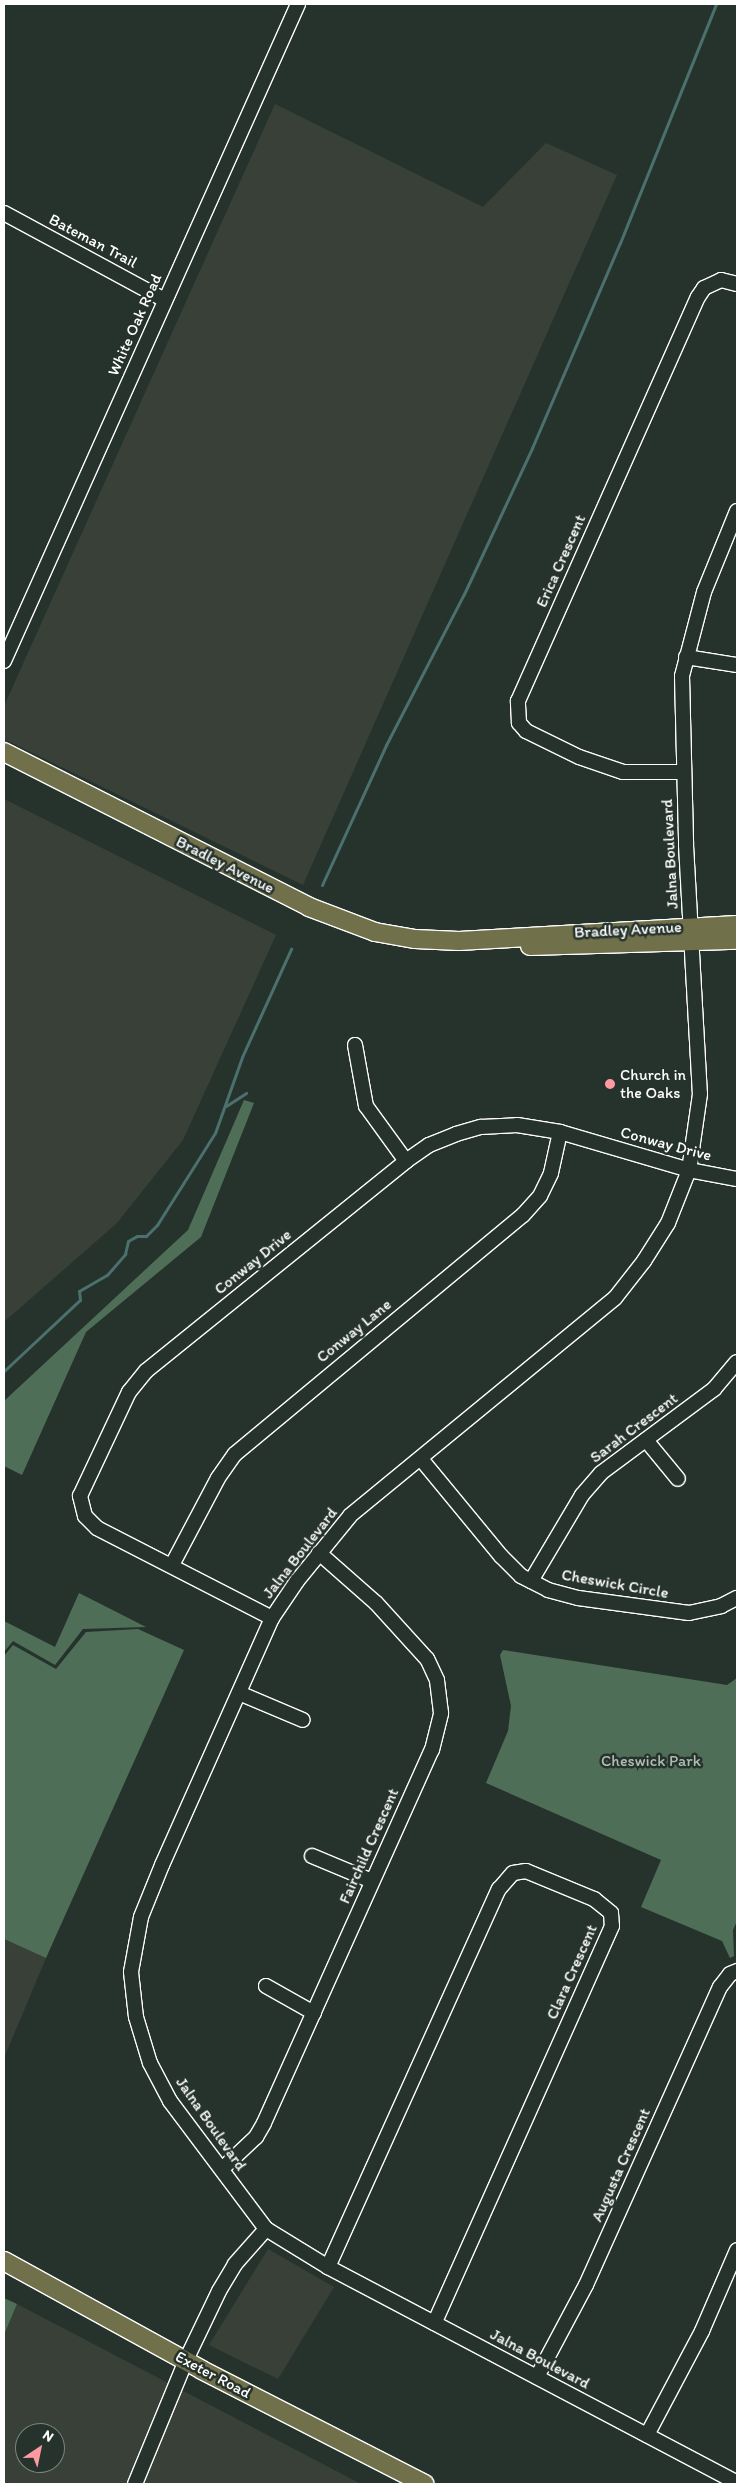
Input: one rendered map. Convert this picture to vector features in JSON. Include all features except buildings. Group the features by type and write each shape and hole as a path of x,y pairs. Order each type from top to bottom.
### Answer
{"main road":[{"name":"Bradley Avenue","path":"4,752 330,916 397,936 504,946 691,934 737,924"},
{"name":"Bradley Avenue","path":"691,934 737,940"},
{"name":"Exeter Road","path":"4,2261 186,2360 424,2484"}],"street":[{"name":"White Oak Road","path":"4,661 298,4"},
{"name":"Bateman Trail","path":"4,213 165,300"},
{"name":"Erica Crescent","path":"683,772 623,772 594,763 526,731 519,723 518,701 698,297 704,288 721,280 737,284"},
{"name":"Jalna Boulevard","path":"737,511 704,592 682,676 683,772 700,1094 689,1170 668,1223 615,1298 350,1516 319,1553 272,1618 141,1917 131,1972 136,2017 150,2063 170,2101 266,2229 328,2267 737,2482"},
{"path":"686,657 737,665"},
{"path":"354,1045 366,1106 406,1161"},
{"name":"Conway Drive","path":"272,1618 97,1528 84,1516 80,1496 129,1392 146,1371 406,1161 429,1145 481,1127 516,1125 560,1132 689,1170 737,1179"},
{"name":"Conway Lane","path":"172,1565 218,1478 235,1454 523,1215 540,1196 551,1173 560,1132"},
{"name":"Sarah Crescent","path":"531,1581 582,1495 601,1473 714,1389 737,1362"},
{"path":"646,1440 678,1480"},
{"name":"Cheswick Circle","path":"421,1459 501,1556 531,1581 578,1598 689,1614 721,1606 737,1598"},
{"name":"Fairchild Crescent","path":"222,2170 256,2137 264,2123 432,1750 441,1713 437,1680 426,1659 376,1603 319,1553"},
{"path":"239,1693 303,1720"},
{"path":"312,1856 372,1881"},
{"name":"Clara Crescent","path":"328,2267 499,1889 513,1873 526,1871 594,1899 611,1913 612,1926 434,2323"},
{"name":"Augusta Crescent","path":"537,2377 586,2286 720,1987 730,1974 737,1970"},
{"path":"266,1986 314,2013"},
{"path":"135,2484 186,2360 219,2291 236,2264 266,2229"},
{"path":"647,2435 702,2331 737,2250"}],"shaded area":[{"path":"275,104 483,207 546,143 617,175 303,885 4,739 4,706"},
{"path":"4,799 276,935 183,1140 117,1223 4,1322"},
{"path":"4,1939 46,1958 4,2058"},
{"path":"268,2249 334,2287 278,2379 209,2345"},
{"path":"17,2304 361,2484 4,2484 4,2335"}],"green space":[{"path":"244,1100 254,1103 201,1237 86,1332 22,1475 4,1466 4,1401 188,1230"},
{"path":"79,1593 146,1627 83,1629 55,1665 13,1641 4,1652 4,1621 55,1647"},
{"path":"138,1629 184,1650 46,1958 4,1939 4,1656 13,1645 56,1669 86,1632"},
{"name":"Cheswick Park","path":"503,1650 727,1685 737,1678 737,1921 733,1930 734,1956 730,1958 722,1941 641,1907 661,1860 486,1783 508,1731 511,1706 500,1655"},
{"path":"4,2298 17,2304 4,2335"}],"waterway":[{"path":"322,885 386,745 464,594 532,448 620,243 716,4"},
{"path":"4,1371 80,1300 79,1291 107,1275 125,1254 128,1241 137,1236 146,1236 157,1225 215,1133 242,1057 291,949"},
{"path":"226,1106 246,1093"}],"place":[{"name":"Church in the Oaks","path":"610,1084"}]}
